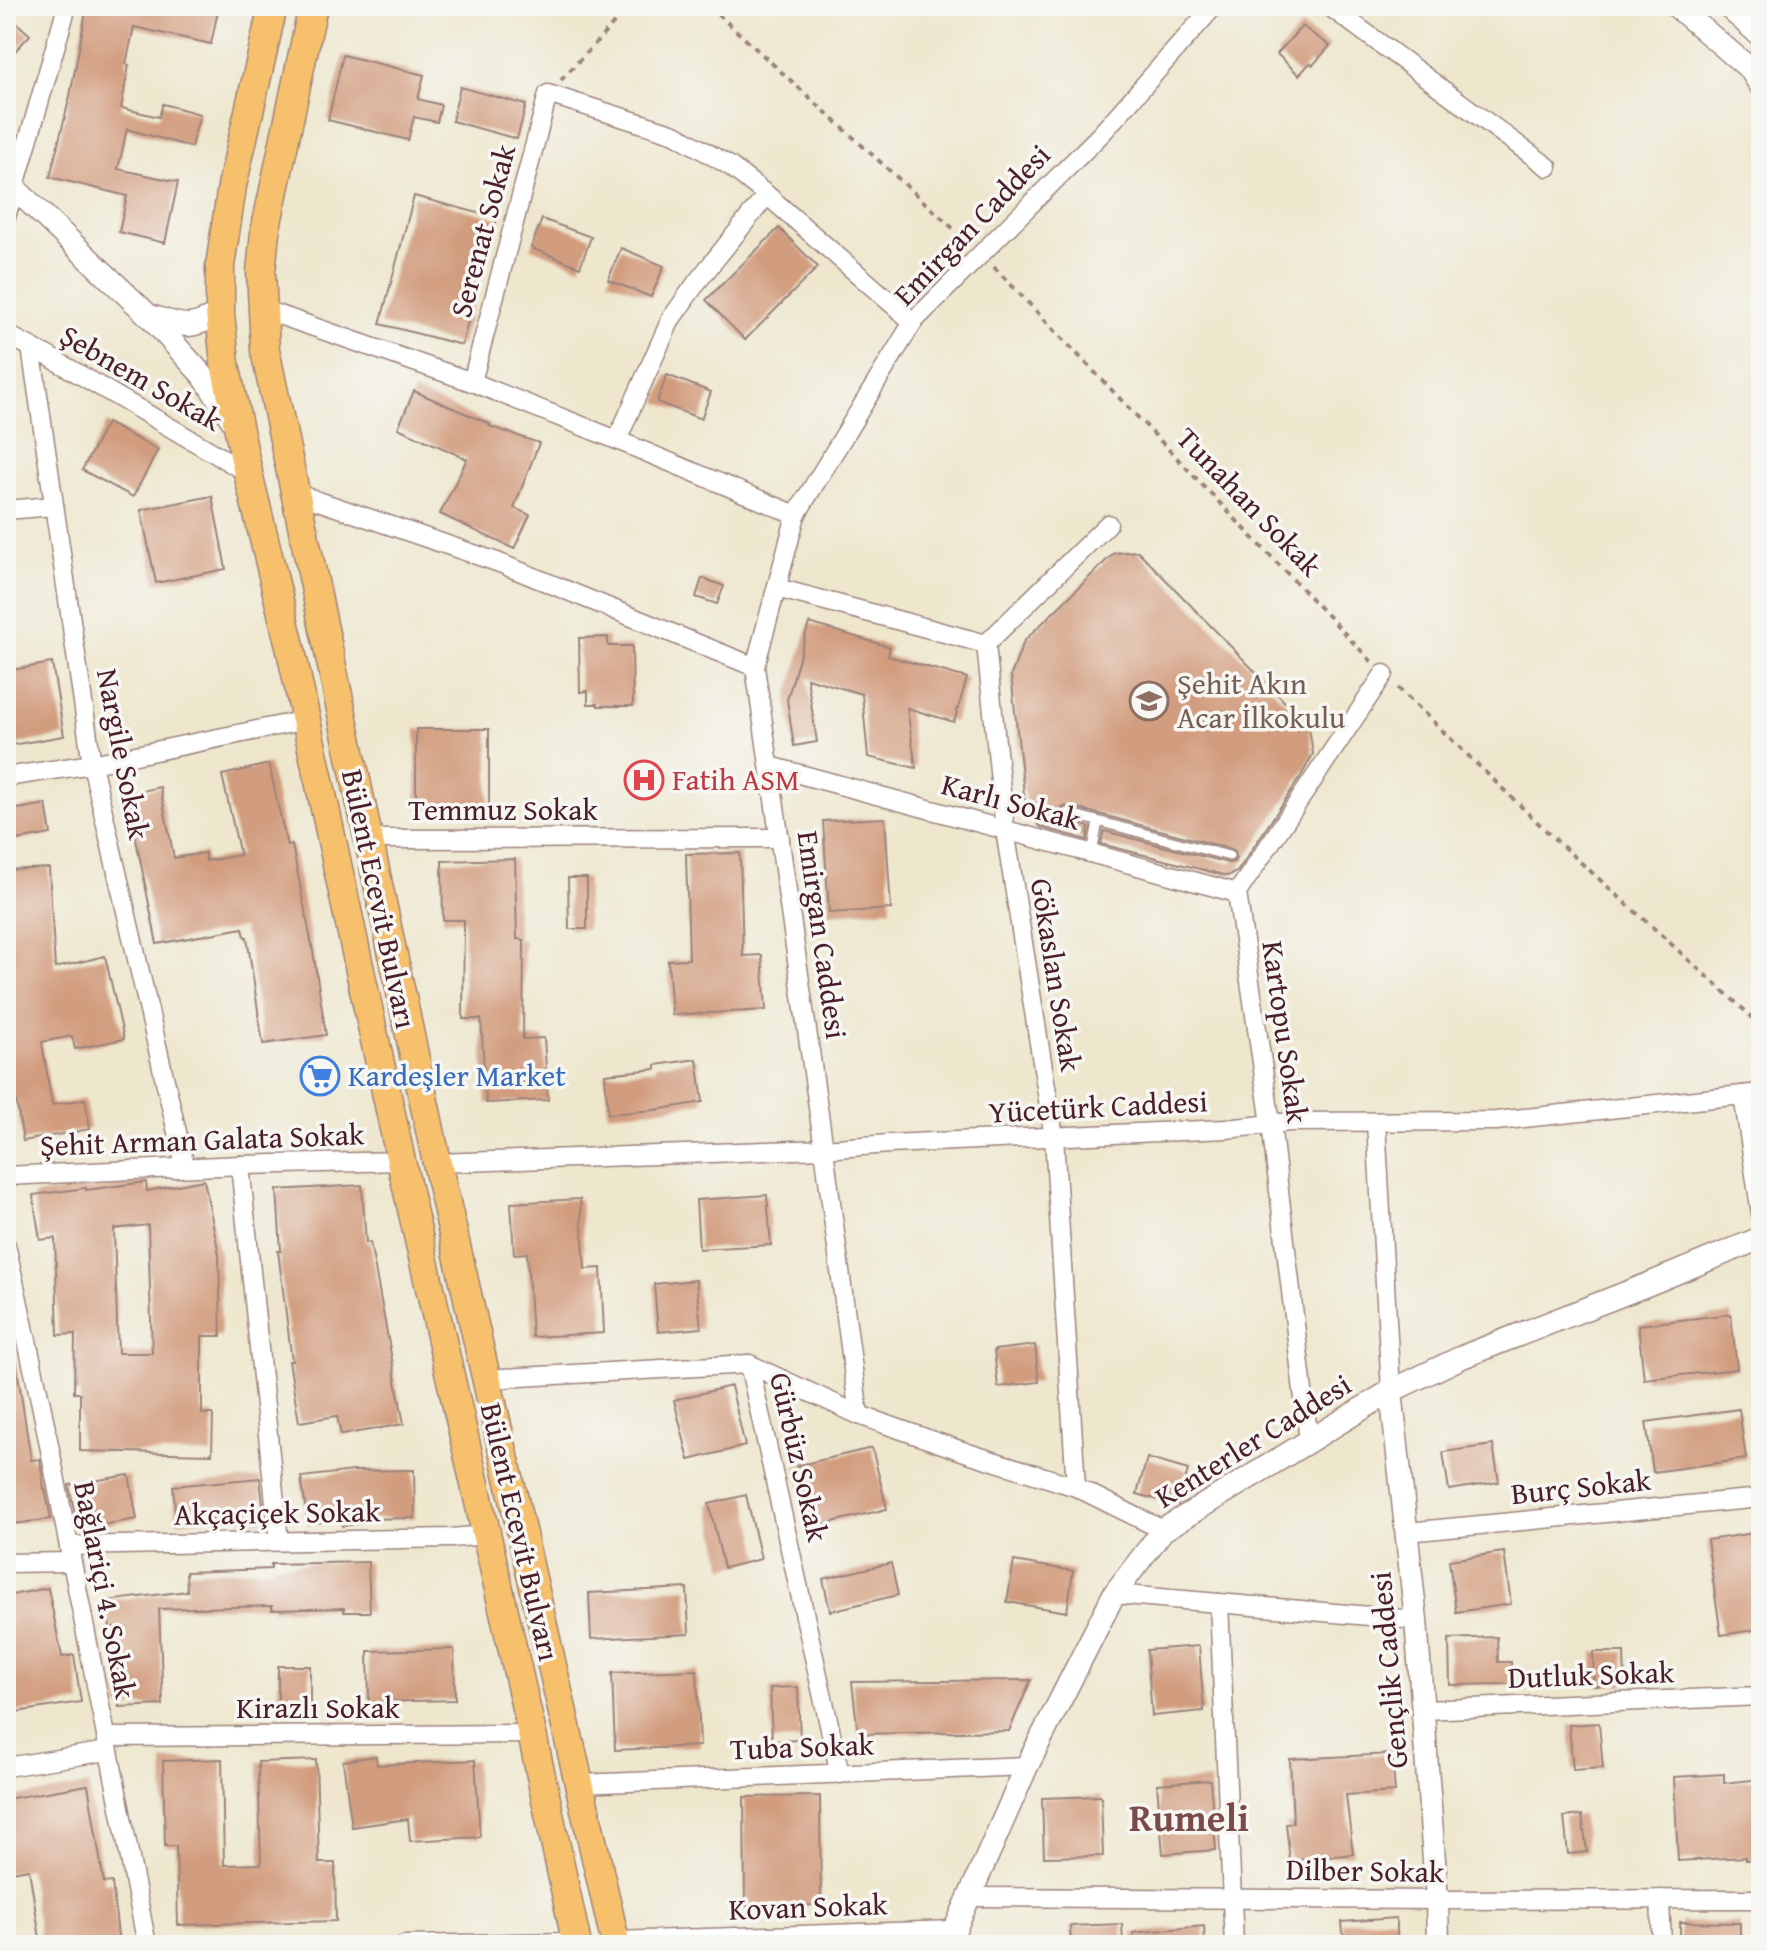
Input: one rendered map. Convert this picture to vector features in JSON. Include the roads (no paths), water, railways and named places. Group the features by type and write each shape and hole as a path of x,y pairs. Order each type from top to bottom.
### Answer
{"main road":[{"name":"Bülent Ecevit Bulvarı","path":"273,6 232,186 220,266 225,364 401,1161 532,1734 576,1943"},
{"name":"Bülent Ecevit Bulvarı","path":"313,6 265,232 261,272 265,350 437,1163 615,1943"}],"street":[{"path":"6,217 10,184 67,6"},
{"name":"Emirgan Caddesi","path":"859,1415 755,667 796,515 913,322 1101,134 1214,6"},
{"path":"1329,6 1548,167"},
{"path":"1676,6 1750,69 1761,86"},
{"path":"1727,6 1761,36"},
{"name":"Serenat Sokak","path":"472,382 548,94 675,134 730,166 767,195"},
{"path":"10,184 149,316 204,377 238,430"},
{"path":"617,440 671,319 767,195 913,322"},
{"path":"262,309 472,382 796,515"},
{"path":"149,316 183,326 202,323 220,313"},
{"name":"Şebnem Sokak","path":"6,334 248,473"},
{"name":"Nargile Sokak","path":"31,347 92,764 185,1167"},
{"path":"295,493 497,562 755,667"},
{"path":"6,510 54,506"},
{"path":"777,588 986,644 1108,524"},
{"name":"Gökaslan Sokak","path":"986,644 1005,830 1054,1137 1076,1487"},
{"path":"1237,893 1384,674"},
{"path":"6,777 92,764 306,720"},
{"name":"Karlı Sokak","path":"770,766 1237,893"},
{"name":"Temmuz Sokak","path":"370,839 780,838"},
{"name":"Kartopu Sokak","path":"1237,893 1271,1124 1309,1441"},
{"path":"1752,1094 1761,1214"},
{"name":"Yücetürk Caddesi","path":"437,1163 824,1149 1226,1129 1290,1122 1496,1121 1752,1094"},
{"path":"1376,1122 1391,1391"},
{"name":"Şehit Arman Galata Sokak","path":"6,1176 401,1161"},
{"path":"240,1165 279,1541"},
{"name":"Kenterler Caddesi","path":"951,1938 1027,1766 1114,1594 1163,1530 1391,1391 1462,1357 1761,1238"},
{"name":"Bağlariçi 4. Sokak","path":"6,1245 42,1409 147,1945"},
{"path":"749,1364 859,1415 1076,1487 1163,1530"},
{"name":"Gürbüz Sokak","path":"486,1379 749,1364 840,1774"},
{"name":"Gençlik Caddesi","path":"1391,1391 1416,1620 1438,1945"},
{"name":"Burç Sokak","path":"1407,1532 1761,1498"},
{"name":"Akçaçiçek Sokak","path":"6,1563 70,1554 279,1541 486,1535"},
{"path":"1114,1594 1416,1620"},
{"path":"1219,1603 1234,1945"},
{"name":"Dutluk Sokak","path":"1423,1710 1761,1696"},
{"name":"Kirazlı Sokak","path":"6,1767 107,1744 532,1734"},
{"name":"Tuba Sokak","path":"579,1784 1027,1766"},
{"name":"Dilber Sokak","path":"969,1897 1761,1899"},
{"path":"1660,1899 1662,1945"},
{"name":"Kovan Sokak","path":"615,1943 951,1938"},
{"path":"404,1945 576,1943"}],"lane":[{"path":"1067,813 1229,856"},
{"path":"1092,853 1098,822"}],"place":[{"name":"Şehit Akın Acar İlkokulu","path":"1149,701"},
{"name":"Fatih ASM","path":"644,780"},
{"name":"Kardeşler Market","path":"320,1076"}],"district":[{"name":"Rumeli","path":"1189,1818"}]}
